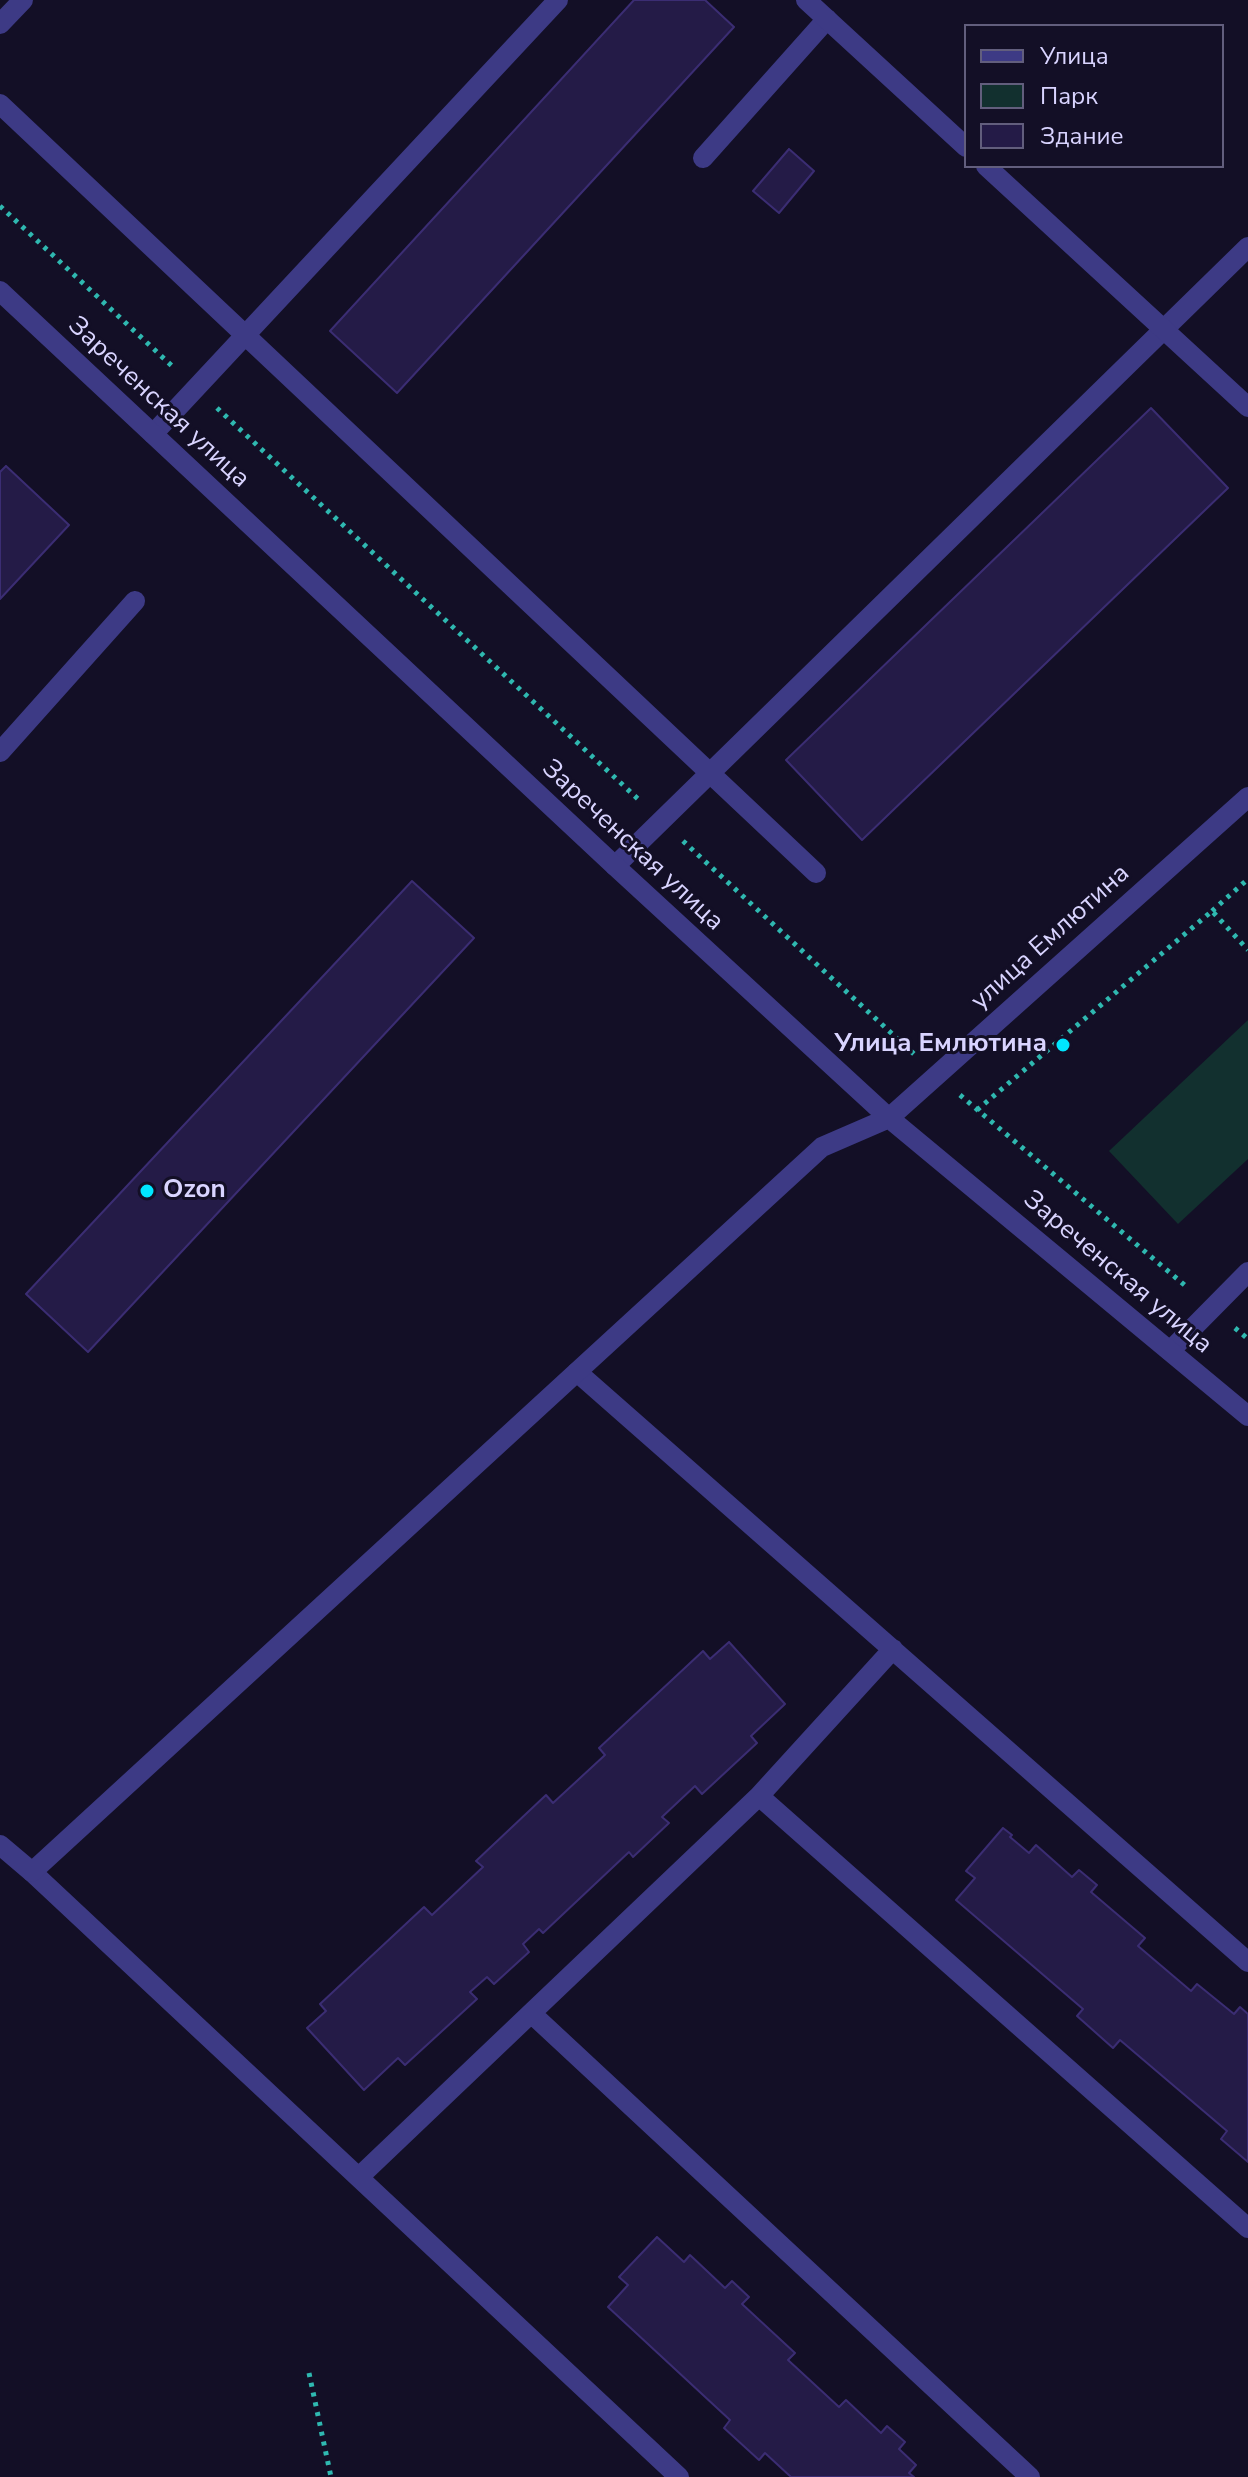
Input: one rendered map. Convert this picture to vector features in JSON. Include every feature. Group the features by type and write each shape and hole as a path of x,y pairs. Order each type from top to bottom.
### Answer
{"street":[{"path":"0,24 23,0"},
{"path":"153,434 558,0"},
{"path":"806,0 964,145"},
{"path":"703,158 827,19"},
{"path":"0,104 816,873"},
{"path":"988,168 1248,407"},
{"path":"615,866 1248,247"},
{"name":"Зареченская улица","path":"0,291 889,1118 1248,1416"},
{"path":"0,752 135,601"},
{"name":"улица Емлютина","path":"32,1872 822,1147 889,1118 1248,797"},
{"path":"1170,1351 1210,1307 1248,1272"},
{"path":"577,1372 1248,1962"},
{"path":"359,2177 759,1796 893,1649"},
{"path":"759,1796 1248,2228"},
{"path":"0,1845 679,2477"},
{"path":"531,2013 1030,2477"}],"path":[{"path":"0,206 937,1075 1248,1339"},
{"path":"977,1110 1248,879"},
{"path":"1212,911 1248,950"},
{"path":"309,2373 331,2477"}],"green space":[{"path":"1248,1020 1248,1159 1178,1224 1109,1151"}],"building":[{"path":"634,0 705,0 734,27 397,393 330,331"},
{"path":"789,149 814,171 779,213 753,191"},
{"path":"1151,408 1228,488 862,840 786,760"},
{"path":"6,466 69,525 0,599 0,472"},
{"path":"412,881 474,938 88,1352 26,1294"},
{"path":"729,1642 785,1704 751,1736 757,1743 702,1794 695,1786 662,1817 669,1823 633,1857 629,1852 543,1933 539,1929 523,1944 529,1952 494,1984 487,1977 470,1992 477,1999 405,2065 398,2058 364,2090 307,2028 326,2011 320,2004 424,1907 432,1915 483,1867 476,1861 546,1795 553,1803 605,1755 599,1748 703,1651 710,1659"},
{"path":"1003,1828 1029,1853 1036,1845 1072,1877 1079,1870 1097,1885 1091,1892 1145,1938 1138,1946 1191,1991 1197,1984 1234,2014 1240,2007 1248,2014 1248,2162 1221,2139 1227,2131 1120,2040 1113,2048 1077,2016 1083,2009 956,1900 975,1878 966,1871"},
{"path":"657,2237 684,2262 690,2255 725,2288 732,2281 749,2297 742,2304 795,2353 788,2360 839,2407 846,2400 881,2433 887,2426 905,2442 899,2449 916,2465 909,2473 914,2477 791,2477 765,2453 759,2460 724,2428 730,2420 608,2307 628,2285 619,2277"}],"place":[{"name":"Улица Емлютина","path":"1063,1045"},
{"name":"Ozon","path":"147,1191"}]}
